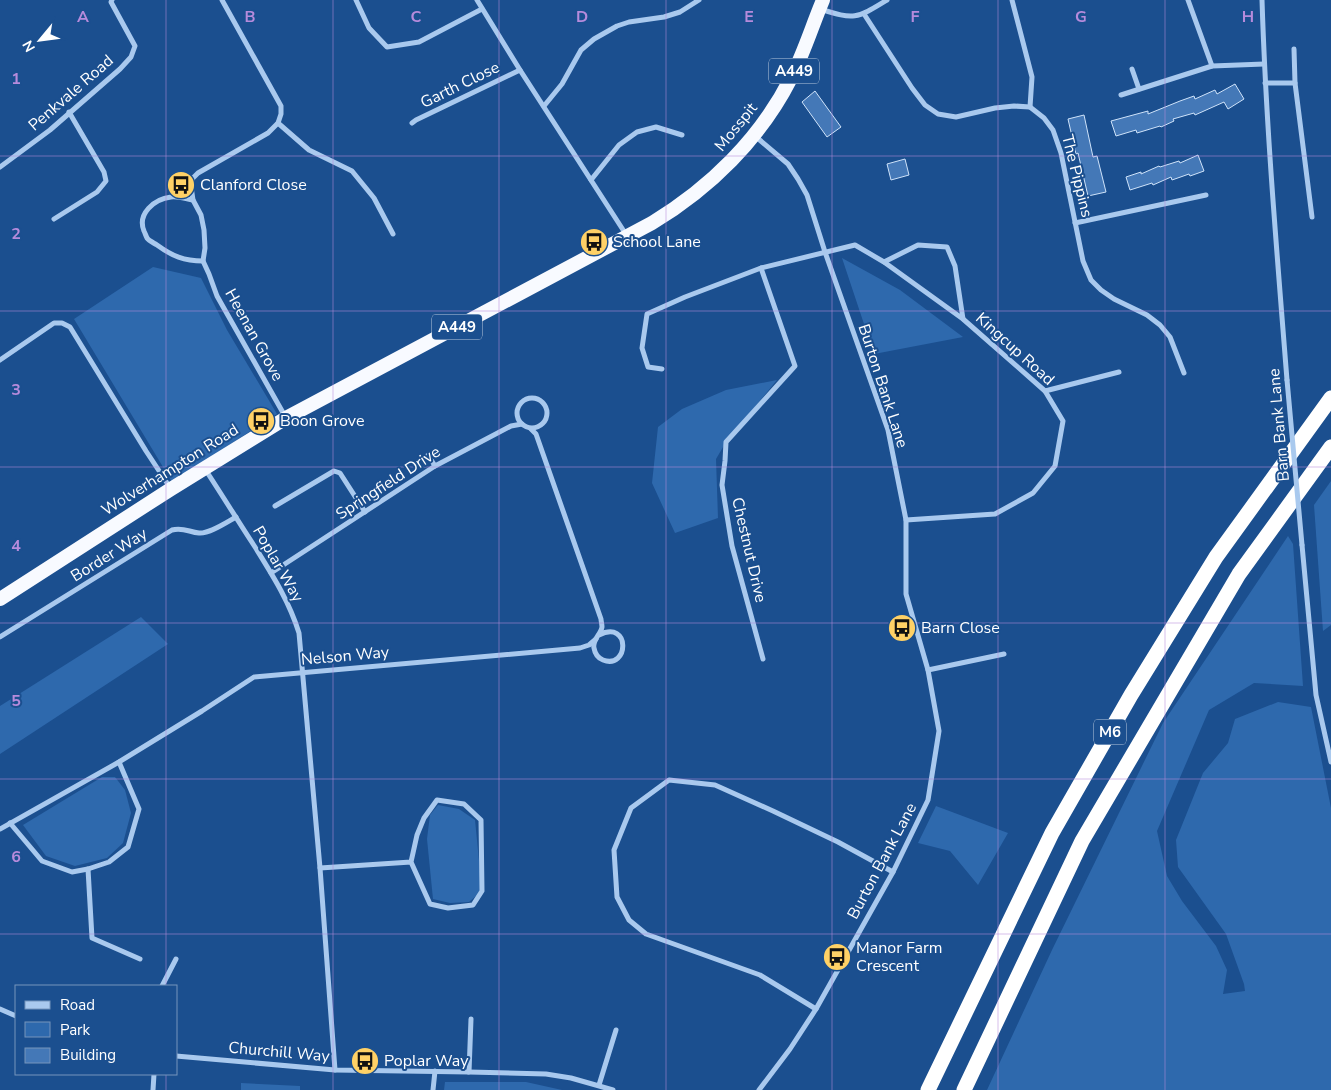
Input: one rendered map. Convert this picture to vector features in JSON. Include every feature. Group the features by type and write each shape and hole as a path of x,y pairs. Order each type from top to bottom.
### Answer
{"highway":[{"name":"Mosspit","path":"628,236 685,201 721,172 755,136 780,99 791,78 811,33 821,4"},
{"name":"Wolverhampton Road","path":"0,599 171,489 286,418 628,236"},
{"name":"M6","path":"928,1090 1052,833 1131,695 1216,557 1331,398"},
{"name":"M6","path":"964,1090 1082,841 1239,574 1331,446"}],"street":[{"name":"Penkvale Road","path":"0,167 50,130 132,57 135,46 111,2 112,0"},
{"path":"203,261 189,261 168,254 147,238 142,226 146,211 151,205 169,197 193,200 192,179 198,173 268,133 278,123 281,114 281,106 222,0"},
{"path":"356,0 369,28 387,47 420,42 482,10"},
{"path":"477,0 520,70 628,236"},
{"path":"544,106 562,84 581,50 594,39 617,26 629,22 664,17 680,12 699,0"},
{"path":"821,4 842,16 853,17 864,14 887,0"},
{"path":"864,14 925,105 938,114 956,117 995,108 1030,107 1032,77 1012,0"},
{"path":"1188,0 1212,66"},
{"name":"Barn Bank Lane","path":"1262,0 1264,83 1287,380 1316,695 1331,762"},
{"path":"1294,49 1295,83 1312,217"},
{"path":"1121,95 1212,66 1264,64"},
{"path":"1132,69 1139,90"},
{"name":"Garth Close","path":"412,123 520,70"},
{"path":"1264,83 1295,83"},
{"name":"The Pippins","path":"1030,107 1044,118 1053,130 1061,153 1083,261 1091,280 1114,299 1147,315 1160,325 1170,337 1184,373"},
{"path":"54,219 96,192 106,181 104,172 69,112"},
{"path":"278,123 309,150 352,171 374,198 394,234"},
{"path":"591,180 619,145 637,132 656,126 682,135"},
{"name":"Burton Bank Lane","path":"755,136 788,164 807,195 825,252 888,430 906,520 906,594 928,670 938,731 928,800 892,872 816,1009 790,1049 759,1090"},
{"path":"1076,223 1206,195"},
{"name":"Heenan Grove","path":"193,200 201,215 204,230 205,248 203,261 217,296 286,418"},
{"name":"Kingcup Road","path":"662,369 648,367 642,348 647,314 684,297 761,268 855,245 884,262 963,319 1045,391 1064,421 1055,466 1033,493 995,514 906,520"},
{"name":"Kingcup Road","path":"884,262 918,245 947,246 956,266 963,319"},
{"name":"Chestnut Drive","path":"761,268 795,366 726,442 722,485 732,546 763,659"},
{"path":"0,360 54,323 62,323 70,327 171,489"},
{"path":"1045,391 1120,372"},
{"path":"531,428 539,427 547,418 546,408 542,402 530,398 518,407 517,417 522,424 531,428 536,434 601,619 602,627 597,637"},
{"name":"Springfield Drive","path":"271,573 435,466 511,426 522,424"},
{"path":"428,455 435,466"},
{"name":"Poplar Way","path":"205,468 271,573 294,615 299,633 320,868 335,1070"},
{"path":"275,506 334,471 340,473 365,512"},
{"name":"Border Way","path":"0,637 172,530 179,528 206,533 236,518"},
{"name":"Nelson Way","path":"0,829 119,762 254,677 580,648 589,645 597,637 605,632 615,633 622,640 623,650 618,658 612,661 600,659 594,648 597,637"},
{"path":"928,670 1004,654"},
{"path":"10,823 42,861 72,872 109,862 128,847 139,809 119,762"},
{"path":"816,1009 760,975 646,934 629,920 617,897 614,850 631,808 669,780 716,784 838,842 892,872"},
{"path":"437,800 464,804 480,820 482,891 473,905 448,908 430,904 411,862 417,835 424,818 437,800"},
{"path":"320,868 411,862"},
{"path":"88,869 92,938 140,959"},
{"path":"163,985 176,959"},
{"path":"0,1010 15,1016"},
{"path":"469,1072 471,1019"},
{"path":"598,1085 616,1030"},
{"name":"Churchill Way","path":"178,1056 335,1070 546,1074 571,1078 613,1090"},
{"path":"433,1090 435,1071"},
{"path":"153,1090 154,1075"}],"green space":[{"path":"842,258 900,290 963,337 874,354"},
{"path":"153,267 201,278 227,330 277,414 172,482 74,319"},
{"path":"777,380 726,442 716,459 718,518 675,533 652,483 658,427 682,409 726,390"},
{"path":"1331,481 1331,625 1323,631 1314,505"},
{"path":"1288,536 1293,544 1303,686 1254,683 1209,710 1157,831 1167,876 1182,901 1216,946 1227,970 1223,994 1245,991 1226,934 1178,867 1176,840 1203,773 1228,743 1235,719 1278,702 1311,707 1331,808 1331,1090 987,1090 1052,950 1163,723"},
{"path":"141,617 168,644 0,754 0,706"},
{"path":"102,777 115,777 125,790 131,813 123,843 107,858 75,866 46,856 23,825"},
{"path":"438,805 459,809 475,820 482,891 469,902 450,903 433,899 427,839 430,815"},
{"path":"936,806 1008,833 978,885 950,851 918,843"},
{"path":"445,1082 526,1082 562,1090 444,1090"},
{"path":"241,1083 300,1086 300,1090 241,1090"}],"building":[{"path":"1235,84 1244,99 1228,109 1224,102 1195,115 1194,113 1173,119 1174,121 1161,127 1137,133 1136,130 1116,136 1111,121 1148,111 1148,114 1194,96 1195,99 1215,90 1217,94"},
{"path":"815,91 841,127 827,137 802,102"},
{"path":"1084,115 1093,157 1097,156 1106,192 1088,196 1068,119"},
{"path":"1198,155 1204,171 1172,180 1171,177 1153,185 1152,183 1130,190 1126,177 1141,172 1141,174 1159,166 1179,161 1180,163"},
{"path":"905,159 909,175 891,180 887,164"}],"place":[{"name":"Clanford Close","path":"181,185"},
{"name":"School Lane","path":"594,242"},
{"name":"Boon Grove","path":"261,421"},
{"name":"Barn Close","path":"902,628"},
{"name":"Manor Farm Crescent","path":"837,957"},
{"name":"Poplar Way","path":"365,1061"}]}
